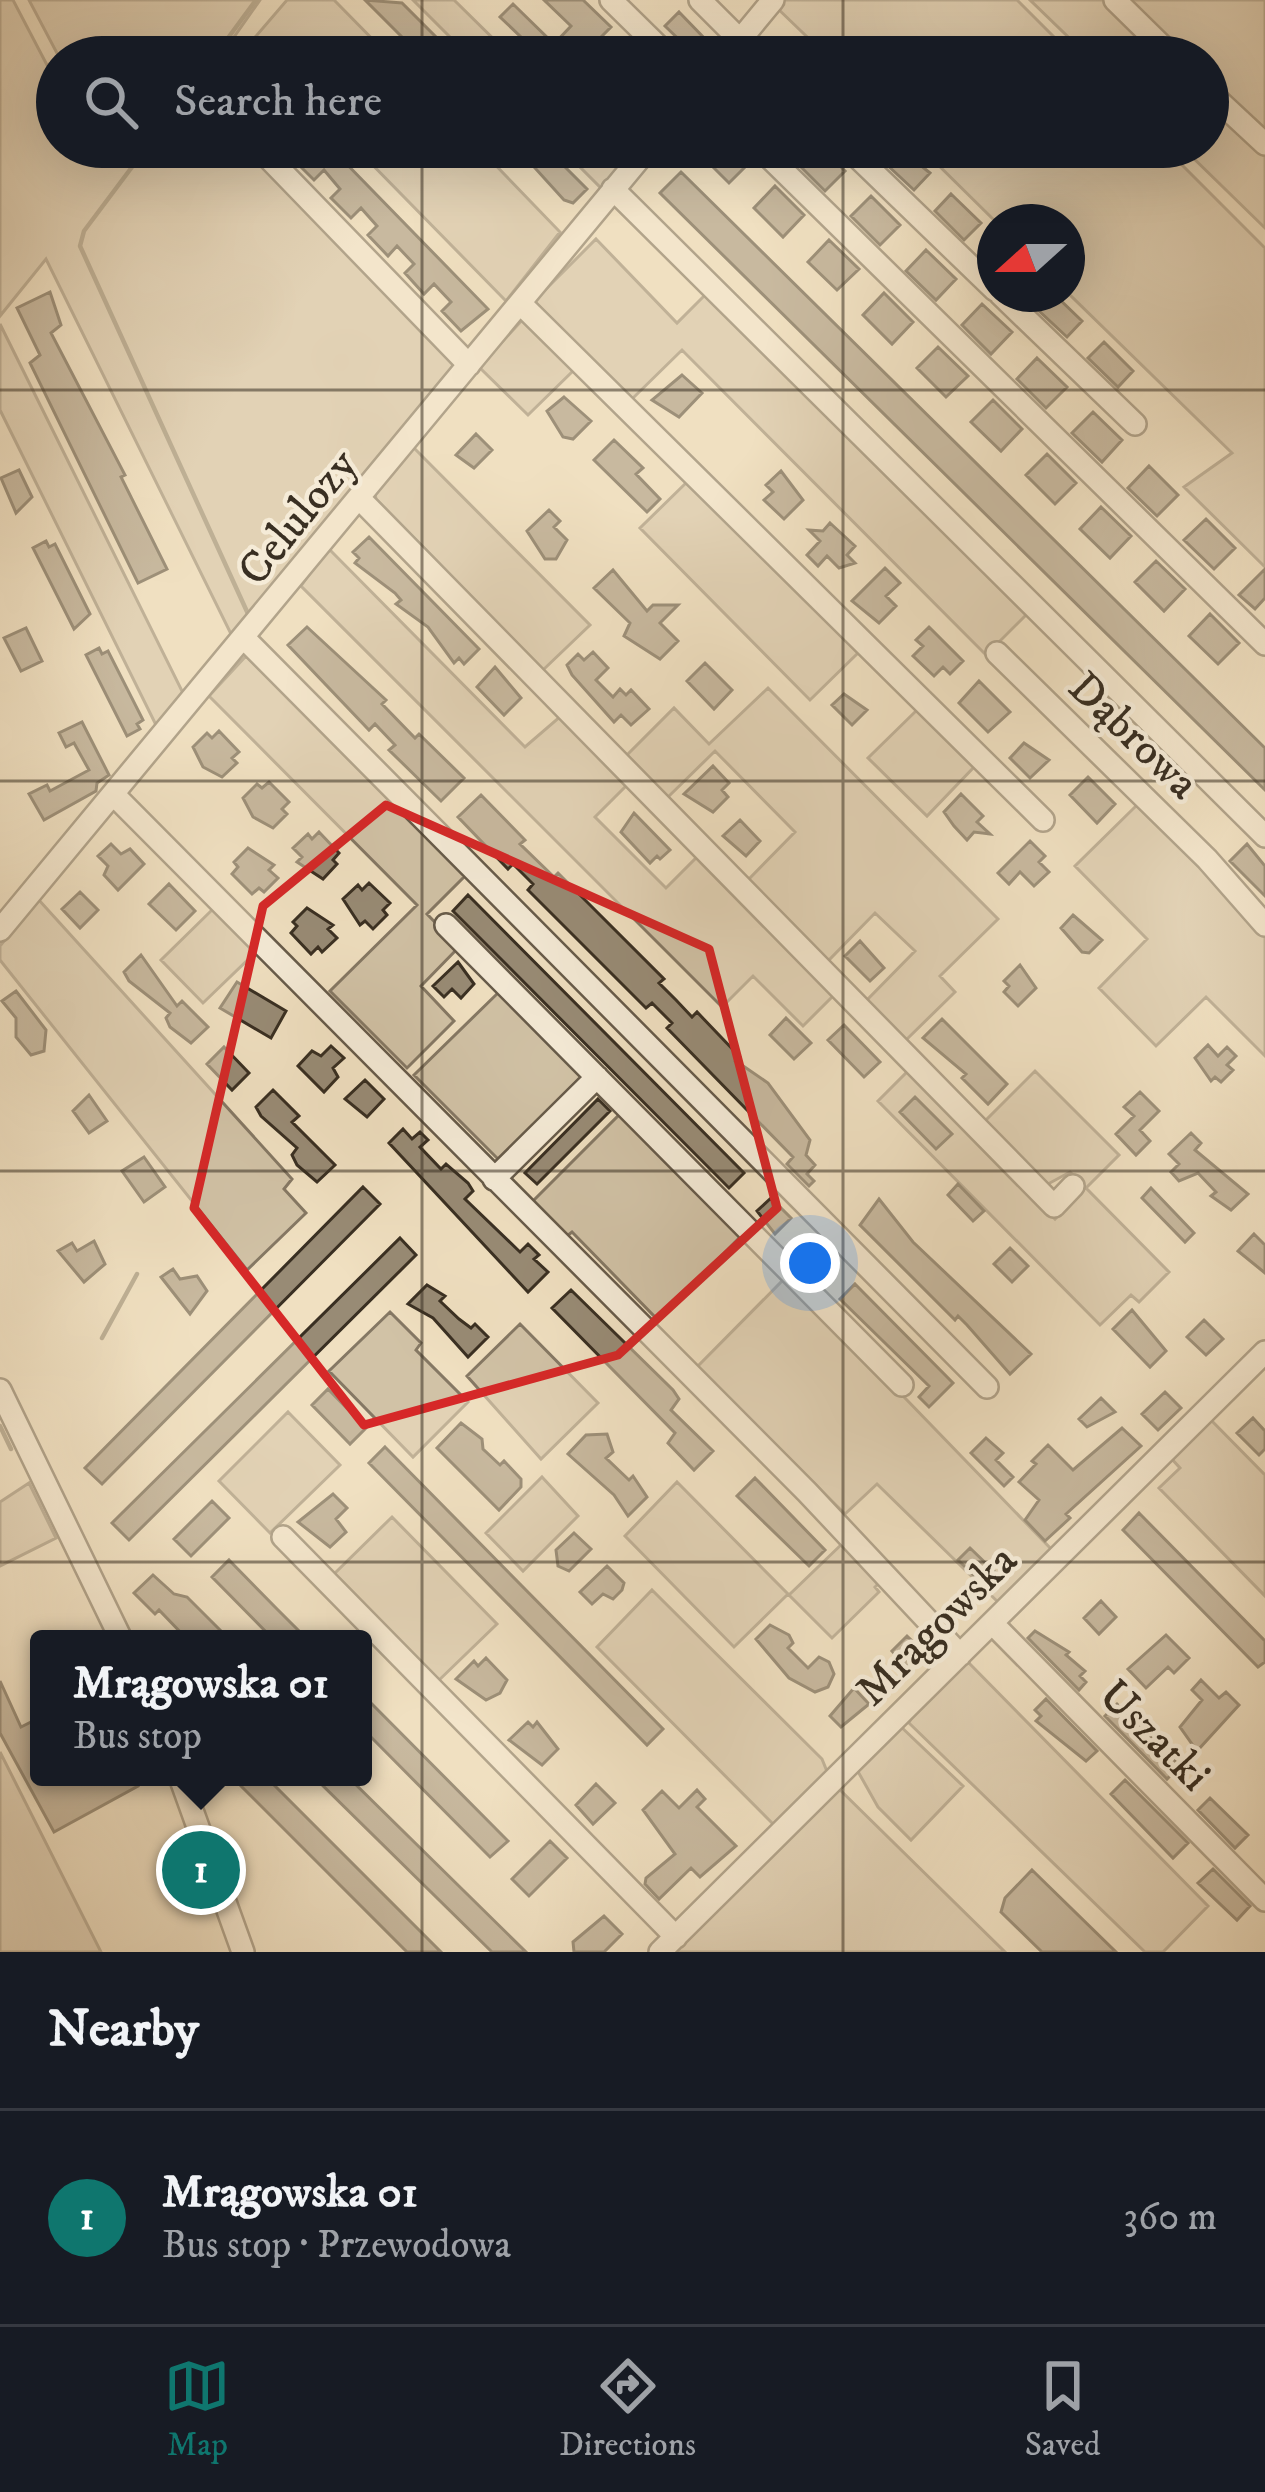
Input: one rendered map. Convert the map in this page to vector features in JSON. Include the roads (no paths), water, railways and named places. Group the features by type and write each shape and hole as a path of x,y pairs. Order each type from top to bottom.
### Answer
{"street":[{"path":"611,0 647,36"},
{"path":"700,0 729,36"},
{"path":"748,36 773,0"},
{"path":"1114,0 1151,36"},
{"path":"1229,111 1265,144"},
{"path":"278,168 469,365"},
{"name":"Celulozy","path":"0,930 631,168"},
{"path":"780,168 1265,644"},
{"path":"869,168 977,273"},
{"path":"613,189 1265,836"},
{"path":"521,304 1043,820"},
{"path":"1018,312 1135,424"},
{"path":"359,498 1054,1206 1073,1186"},
{"path":"249,634 988,1387"},
{"name":"Dąbrowa","path":"997,653 1207,859 1265,925"},
{"path":"115,796 807,1492 960,1655"},
{"path":"446,925 902,1385"},
{"path":"494,1179 597,1077"},
{"name":"Mrągowska","path":"668,1944 1265,1352"},
{"path":"0,1390 117,1630"},
{"path":"283,1537 371,1630"},
{"name":"Uszatki","path":"992,1623 1265,1900"},
{"path":"372,1631 668,1944"},
{"path":"183,1786 243,1952"}],"waterway":[{"path":"229,36 256,0"},
{"path":"131,168 84,231 80,246 249,616"},
{"path":"102,1338 137,1274"},
{"path":"0,1426 11,1449"}],"place":[{"name":"Mrągowska 01","path":"201,1870"}]}
